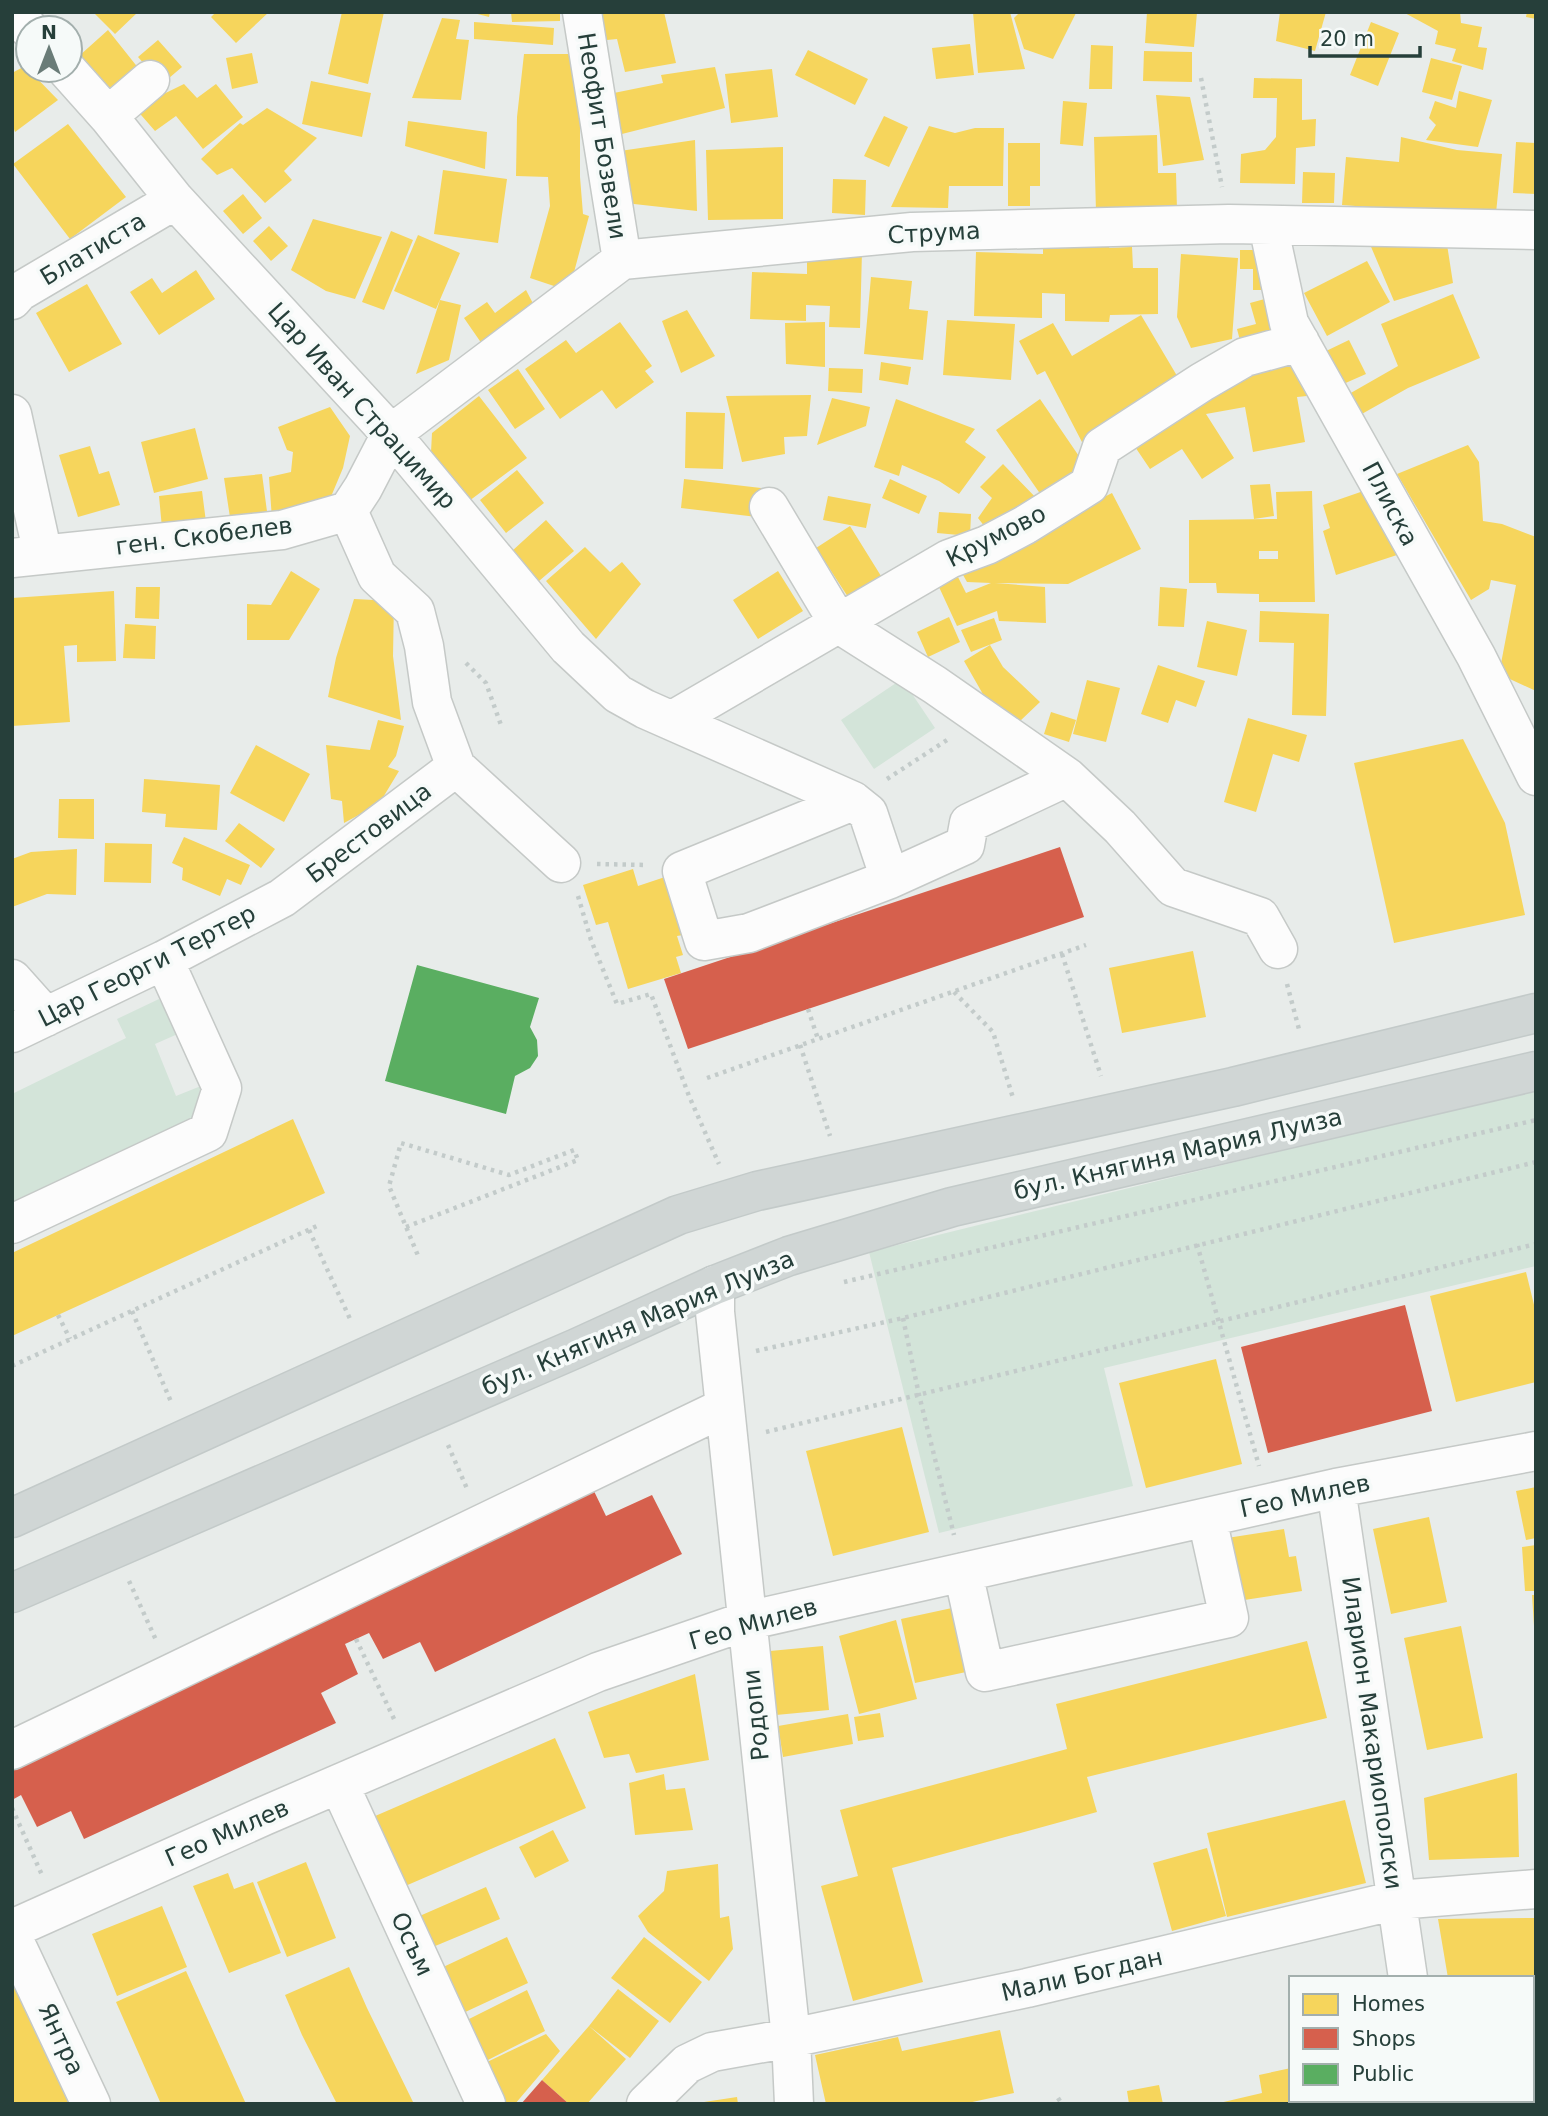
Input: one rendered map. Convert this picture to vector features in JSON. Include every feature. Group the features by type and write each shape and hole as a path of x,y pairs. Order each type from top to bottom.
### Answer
{"main road":[{"path":"12,1518 678,1215 757,1191 1233,1087 1536,1013"},
{"name":"бул. Княгиня Мария Луиза","path":"12,1593 577,1348 715,1285 789,1256 952,1207 1536,1071"}],"street":[{"name":"Неофит Бозвели","path":"582,12 622,260"},
{"path":"108,116 150,80"},
{"name":"Цар Иван Страцимир","path":"79,84 176,200 391,434 568,647 618,694 645,709 853,801"},
{"name":"Блатиста","path":"12,300 19,292 176,200"},
{"name":"Струма","path":"622,260 912,232 1229,224 1536,230"},
{"name":"Плиска","path":"1268,225 1289,323 1476,656 1536,775"},
{"path":"568,873 456,767 432,702 424,646 415,611 377,576 348,511 391,434 622,260"},
{"name":"Крумово","path":"673,720 948,559 988,545 1089,485 1102,447 1202,382 1245,357 1300,342"},
{"path":"12,414 28,557"},
{"path":"769,507 839,624 935,685 1068,777 1121,827 1173,887 1260,917 1278,949"},
{"name":"ген. Скобелев","path":"28,557 282,530 348,511"},
{"name":"Брестовица","path":"282,898 456,767"},
{"path":"890,879 868,813 853,801 682,871 704,941 749,933 890,879 965,845 969,823 1068,777"},
{"name":"Цар Георги Тертер","path":"29,1025 164,960 282,898"},
{"path":"12,1224 208,1132 222,1087 164,960"},
{"path":"12,979 29,1025"},
{"name":"Родопи","path":"715,1285 715,1312 726,1424 791,2038 794,2104"},
{"path":"12,1750 482,1524 726,1424"},
{"name":"Гео Милев","path":"12,1929 598,1672 746,1621 1336,1488 1536,1451"},
{"name":"Иларион Макариополски","path":"1336,1488 1408,1976"},
{"path":"963,1572 985,1672 1229,1618 1207,1518"},
{"name":"Осъм","path":"339,1784 486,2104"},
{"name":"Мали Богдан","path":"646,2104 687,2064 712,2052 1027,1988 1397,1900 1536,1889"},
{"name":"Янтра","path":"12,1936 92,2104"}],"path":[{"path":"1201,78 1229,224"},
{"path":"424,646 459,657 486,683 501,725"},
{"path":"853,801 980,718"},
{"path":"682,871 650,865 568,873 617,1004 651,993 689,1096 721,1169"},
{"path":"707,1078 1086,945"},
{"path":"1278,949 1302,1040"},
{"path":"1062,954 1104,1087"},
{"path":"954,992 993,1032 1015,1106"},
{"path":"808,1009 818,1039"},
{"path":"800,1045 831,1138"},
{"path":"835,1284 1536,1120"},
{"path":"406,1227 578,1160 574,1150 509,1175 401,1143 388,1186 419,1258"},
{"path":"721,1359 903,1318 1536,1162"},
{"path":"12,1366 319,1225"},
{"path":"309,1230 352,1325"},
{"path":"1197,1244 1270,1503"},
{"path":"726,1424 919,1395 1536,1244"},
{"path":"132,1311 173,1408"},
{"path":"58,1315 70,1339"},
{"path":"903,1318 919,1395 963,1572"},
{"path":"443,1435 482,1524"},
{"path":"127,1577 171,1674"},
{"path":"356,1639 410,1754"},
{"path":"12,1808 58,1909"},
{"path":"1058,2098 1062,2104"}],"green space":[{"path":"902,679 935,728 874,769 841,720"},
{"path":"159,999 180,1033 155,1044 176,1096 201,1086 190,1126 12,1208 12,1094 126,1038 117,1019"},
{"path":"1536,1088 1536,1266 1104,1368 1133,1486 939,1533 869,1252"}],"building: Homes":[{"path":"93,12 138,12 115,34"},
{"path":"216,12 269,12 236,43 211,17"},
{"path":"342,12 384,12 368,84 328,74"},
{"path":"470,12 490,12 489,17"},
{"path":"511,12 560,12 560,21 512,22"},
{"path":"593,12 664,12 676,63 625,72 617,39 597,41"},
{"path":"973,12 1010,12 1025,69 978,73"},
{"path":"1020,12 1076,13 1053,59 1024,49 1014,18"},
{"path":"1147,12 1197,12 1194,47 1145,43"},
{"path":"1280,12 1326,12 1315,51 1276,41"},
{"path":"1403,12 1460,12 1461,23 1482,27 1478,47 1487,48 1483,70 1452,61 1456,49 1435,44 1438,31"},
{"path":"1527,12 1536,12 1536,19 1526,17"},
{"path":"442,18 460,20 456,39 469,40 461,100 412,98"},
{"path":"474,22 554,28 553,45 474,39"},
{"path":"1371,22 1399,33 1378,86 1350,75"},
{"path":"108,30 143,74 116,97 84,62 84,52"},
{"path":"158,40 182,67 162,84 138,57"},
{"path":"970,44 974,75 936,79 932,48"},
{"path":"1091,45 1113,46 1112,89 1089,89"},
{"path":"808,50 868,79 855,105 795,75"},
{"path":"1144,51 1192,52 1192,82 1143,81"},
{"path":"252,53 258,83 232,89 226,58"},
{"path":"524,54 570,54 580,117 583,214 589,216 569,291 530,278 550,206 548,177 516,176 517,117"},
{"path":"1431,58 1462,66 1452,100 1422,92"},
{"path":"715,67 725,108 614,136 604,95 663,83 661,75"},
{"path":"772,69 778,117 731,123 725,74"},
{"path":"14,72 14,84 42,84 58,100 15,132 12,123"},
{"path":"1254,78 1302,79 1302,120 1316,119 1315,146 1296,148 1295,184 1240,183 1241,154 1265,150 1276,137 1277,98 1253,98"},
{"path":"311,81 371,93 362,137 302,124"},
{"path":"184,84 197,98 216,84 243,117 203,149 176,116 155,131 135,108"},
{"path":"1459,91 1492,100 1478,147 1426,140 1436,125 1429,118 1435,101 1456,108"},
{"path":"1156,95 1190,97 1204,160 1163,166"},
{"path":"1063,101 1087,103 1083,146 1060,144"},
{"path":"267,108 317,138 284,171 292,180 265,203 232,168 217,175 201,159 240,123 243,125"},
{"path":"884,116 908,127 889,167 864,156"},
{"path":"408,121 487,132 485,169 405,146"},
{"path":"68,124 126,197 70,239 13,164"},
{"path":"929,126 955,133 975,128 1004,128 1003,186 949,186 948,208 891,207"},
{"path":"1157,135 1158,173 1176,173 1177,210 1096,212 1094,137"},
{"path":"1401,137 1457,150 1502,154 1496,213 1451,208 1395,209 1342,205 1346,157 1399,162"},
{"path":"695,140 697,211 625,203 620,151"},
{"path":"1516,142 1536,143 1536,194 1513,193"},
{"path":"1008,143 1040,143 1040,186 1030,186 1030,206 1008,206"},
{"path":"783,147 783,219 708,220 706,150"},
{"path":"443,170 507,179 498,243 434,234"},
{"path":"1303,172 1335,173 1334,203 1302,203"},
{"path":"833,179 866,180 865,215 832,213"},
{"path":"243,194 262,218 243,234 223,211"},
{"path":"313,219 382,237 355,299 326,291 291,270"},
{"path":"269,226 288,246 271,261 253,241"},
{"path":"391,231 413,240 384,310 362,302"},
{"path":"418,235 460,253 436,309 394,291"},
{"path":"1446,238 1453,283 1394,301 1369,242"},
{"path":"1043,242 1111,243 1109,248 1132,247 1133,268 1158,268 1158,314 1110,315 1109,322 1065,321 1065,294 1042,293 1042,318 974,316 976,252 1043,254"},
{"path":"807,250 862,251 860,328 829,327 830,306 806,305 806,321 750,319 752,272 807,274"},
{"path":"1240,250 1267,250 1267,290 1253,290 1253,269 1240,269"},
{"path":"1181,254 1238,258 1232,339 1191,348 1177,317"},
{"path":"1367,261 1390,302 1327,336 1304,293"},
{"path":"196,270 215,299 159,335 130,292 152,278 162,293"},
{"path":"871,277 912,281 909,309 928,311 923,360 864,354"},
{"path":"87,284 122,344 69,372 36,313"},
{"path":"526,290 539,315 482,344 464,318 487,302 495,313"},
{"path":"1453,294 1480,358 1408,388 1360,415 1349,394 1398,366 1381,324"},
{"path":"1272,297 1284,341 1243,352 1237,329 1256,324 1250,303"},
{"path":"440,300 461,305 449,360 416,374"},
{"path":"687,310 715,356 681,373 662,321"},
{"path":"1141,315 1186,391 1083,444 1045,371 1037,375 1019,341 1053,323 1072,356"},
{"path":"947,320 1015,324 1011,380 943,375"},
{"path":"620,322 652,366 645,371 654,382 616,409 602,390 560,419 525,369 566,340 576,353"},
{"path":"825,322 825,367 786,364 785,323"},
{"path":"1349,340 1366,374 1341,385 1324,352"},
{"path":"1296,348 1307,396 1297,397 1305,442 1253,452 1245,407 1206,414 1234,458 1202,479 1182,449 1150,469 1127,435"},
{"path":"881,362 911,367 908,385 879,380"},
{"path":"829,368 863,369 862,393 828,391"},
{"path":"518,369 545,409 515,429 488,390"},
{"path":"811,395 807,436 784,437 785,454 742,462 726,396"},
{"path":"479,396 527,458 469,501 431,452 432,433"},
{"path":"832,398 870,407 866,426 817,445"},
{"path":"896,399 975,429 965,442 986,457 959,494 939,481 902,465 899,476 874,467"},
{"path":"1040,399 1085,465 1041,495 996,430"},
{"path":"330,407 350,436 343,468 325,511 272,519 269,477 291,472 293,452 287,450 278,427"},
{"path":"686,412 725,413 723,469 685,468"},
{"path":"195,428 208,479 154,493 141,442"},
{"path":"1468,445 1479,462 1483,521 1502,524 1536,537 1536,691 1499,674 1516,585 1491,580 1489,589 1471,600 1397,474"},
{"path":"90,446 99,474 109,471 120,505 78,517 59,455"},
{"path":"1003,464 1043,505 992,536 978,518 992,498 980,487"},
{"path":"517,470 544,503 506,533 480,500"},
{"path":"262,474 268,519 231,524 224,478"},
{"path":"684,479 761,488 757,517 681,508"},
{"path":"890,479 927,496 919,514 882,498"},
{"path":"1270,484 1274,516 1254,519 1250,485"},
{"path":"1375,487 1397,555 1336,575 1323,531 1330,528 1323,505"},
{"path":"202,491 206,522 162,528 159,496"},
{"path":"1312,491 1315,602 1259,602 1259,594 1217,593 1216,583 1189,583 1189,520 1277,519 1276,492","holes":["1259,551 1278,551 1278,559 1259,559"]},
{"path":"1112,493 1141,549 1068,584 995,583 1045,587 1046,623 999,621 997,611 957,626 939,587 958,577 966,593 991,583 967,582 958,566 1014,543"},
{"path":"828,496 871,504 866,528 823,520"},
{"path":"939,512 971,514 970,536 937,533"},
{"path":"546,520 574,551 539,581 512,551"},
{"path":"850,526 881,576 848,597 816,548"},
{"path":"585,547 610,572 622,562 641,584 596,639 546,581"},
{"path":"291,571 320,589 289,640 247,640 247,604 271,605"},
{"path":"778,571 803,611 758,639 733,600"},
{"path":"136,587 160,587 159,619 135,618"},
{"path":"1160,587 1187,589 1184,627 1158,626"},
{"path":"114,591 116,661 77,662 77,645 64,646 70,722 12,726 12,598"},
{"path":"354,599 394,601 393,656 401,720 328,697 336,658"},
{"path":"1260,611 1329,614 1326,716 1292,715 1294,643 1259,642"},
{"path":"949,617 960,642 928,657 917,632"},
{"path":"994,618 1002,640 971,652 961,630"},
{"path":"1207,621 1247,630 1237,676 1197,667"},
{"path":"125,624 156,626 155,659 123,658"},
{"path":"990,645 1003,667 1040,702 1019,722 984,696 964,661"},
{"path":"1158,665 1205,681 1196,707 1176,700 1168,723 1141,714"},
{"path":"1087,680 1120,688 1106,742 1073,734"},
{"path":"1051,712 1076,720 1069,742 1044,734"},
{"path":"1248,718 1307,735 1299,762 1273,754 1256,812 1224,802"},
{"path":"378,720 404,726 396,756 388,767 399,771 379,804 344,823 342,801 331,799 326,745 370,750"},
{"path":"1463,739 1505,823 1525,915 1394,943 1354,763"},
{"path":"256,745 310,774 284,822 230,793"},
{"path":"144,779 220,785 217,830 165,827 166,814 142,812"},
{"path":"59,799 94,799 94,839 58,838"},
{"path":"239,823 275,849 261,868 225,841"},
{"path":"184,837 250,865 241,885 227,879 220,896 182,880 183,868 172,863"},
{"path":"105,843 152,844 151,883 104,882"},
{"path":"77,849 76,895 47,894 12,907 12,859 31,852"},
{"path":"633,869 638,886 665,877 683,935 677,936 683,955 676,957 681,973 628,989 608,922 596,925 583,885"},
{"path":"1193,951 1206,1017 1122,1033 1109,968"},
{"path":"293,1119 325,1193 12,1336 12,1253"},
{"path":"1526,1272 1536,1313 1536,1382 1456,1402 1430,1296"},
{"path":"1216,1359 1242,1464 1146,1488 1119,1383"},
{"path":"902,1427 929,1532 833,1556 806,1451"},
{"path":"1536,1487 1536,1538 1526,1540 1516,1491"},
{"path":"1429,1517 1447,1602 1391,1614 1373,1529"},
{"path":"1284,1529 1289,1557 1296,1556 1302,1591 1238,1601 1227,1538"},
{"path":"1536,1545 1536,1591 1525,1591 1522,1547"},
{"path":"1532,1595 1536,1595 1536,1626 1534,1626"},
{"path":"952,1608 966,1672 915,1683 901,1619"},
{"path":"896,1620 917,1699 859,1714 839,1636"},
{"path":"1461,1626 1483,1738 1427,1750 1404,1638"},
{"path":"1307,1641 1327,1718 1087,1777 1097,1812 892,1868 923,1982 853,2001 821,1886 858,1876 840,1810 1067,1749 1056,1704"},
{"path":"823,1646 829,1710 776,1715 770,1651"},
{"path":"695,1674 709,1760 636,1773 629,1754 604,1758 588,1712"},
{"path":"880,1713 884,1737 858,1741 854,1717"},
{"path":"848,1714 853,1744 783,1757 778,1726"},
{"path":"555,1738 586,1808 396,1890 366,1820"},
{"path":"1517,1773 1519,1857 1429,1860 1424,1798"},
{"path":"664,1774 666,1790 685,1788 693,1830 635,1835 629,1783"},
{"path":"1345,1800 1366,1883 1227,1917 1207,1833"},
{"path":"553,1830 569,1861 535,1878 519,1847"},
{"path":"1207,1848 1226,1916 1172,1931 1153,1863"},
{"path":"306,1862 336,1938 287,1957 257,1882"},
{"path":"718,1864 720,1918 729,1916 733,1949 709,1981 648,1932 638,1916 664,1891 667,1871"},
{"path":"228,1873 234,1889 253,1882 281,1953 229,1973 193,1886"},
{"path":"486,1887 500,1919 428,1949 415,1918"},
{"path":"162,1906 187,1967 117,1996 92,1934"},
{"path":"1536,1918 1536,2030 1534,1976 1448,1976 1438,1919"},
{"path":"507,1937 528,1983 461,2014 439,1969"},
{"path":"644,1937 702,1982 670,2023 611,1978"},
{"path":"349,1967 414,2104 337,2104 302,2035 285,1995"},
{"path":"12,1968 74,2104 12,2104"},
{"path":"186,1971 246,2104 161,2104 116,2002"},
{"path":"618,1989 659,2021 630,2058 589,2026"},
{"path":"527,1990 545,2031 486,2061 465,2021"},
{"path":"589,2026 626,2059 587,2104 569,2104 542,2080"},
{"path":"1000,2030 1014,2093 963,2104 826,2104 815,2055 898,2037 902,2051"},
{"path":"546,2034 560,2051 515,2104 507,2104 485,2063"},
{"path":"1289,2068 1289,2102 1393,2104 1215,2104 1262,2093 1259,2075"},
{"path":"1159,2085 1163,2104 1129,2104 1127,2091"},
{"path":"737,2097 738,2104 704,2104 704,2102"}],"building: Shops":[{"path":"1060,847 1084,917 688,1049 664,979"},
{"path":"1405,1305 1432,1411 1268,1453 1241,1347"},
{"path":"592,1487 606,1516 652,1495 682,1554 435,1672 420,1642 383,1659 369,1633 345,1644 358,1674 321,1693 336,1723 84,1839 71,1811 37,1827 21,1795 12,1800 12,1760"},
{"path":"542,2080 569,2104 521,2104"}],"building: Public":[{"path":"417,965 539,998 530,1027 537,1040 538,1056 530,1068 515,1076 506,1114 385,1081"}]}
